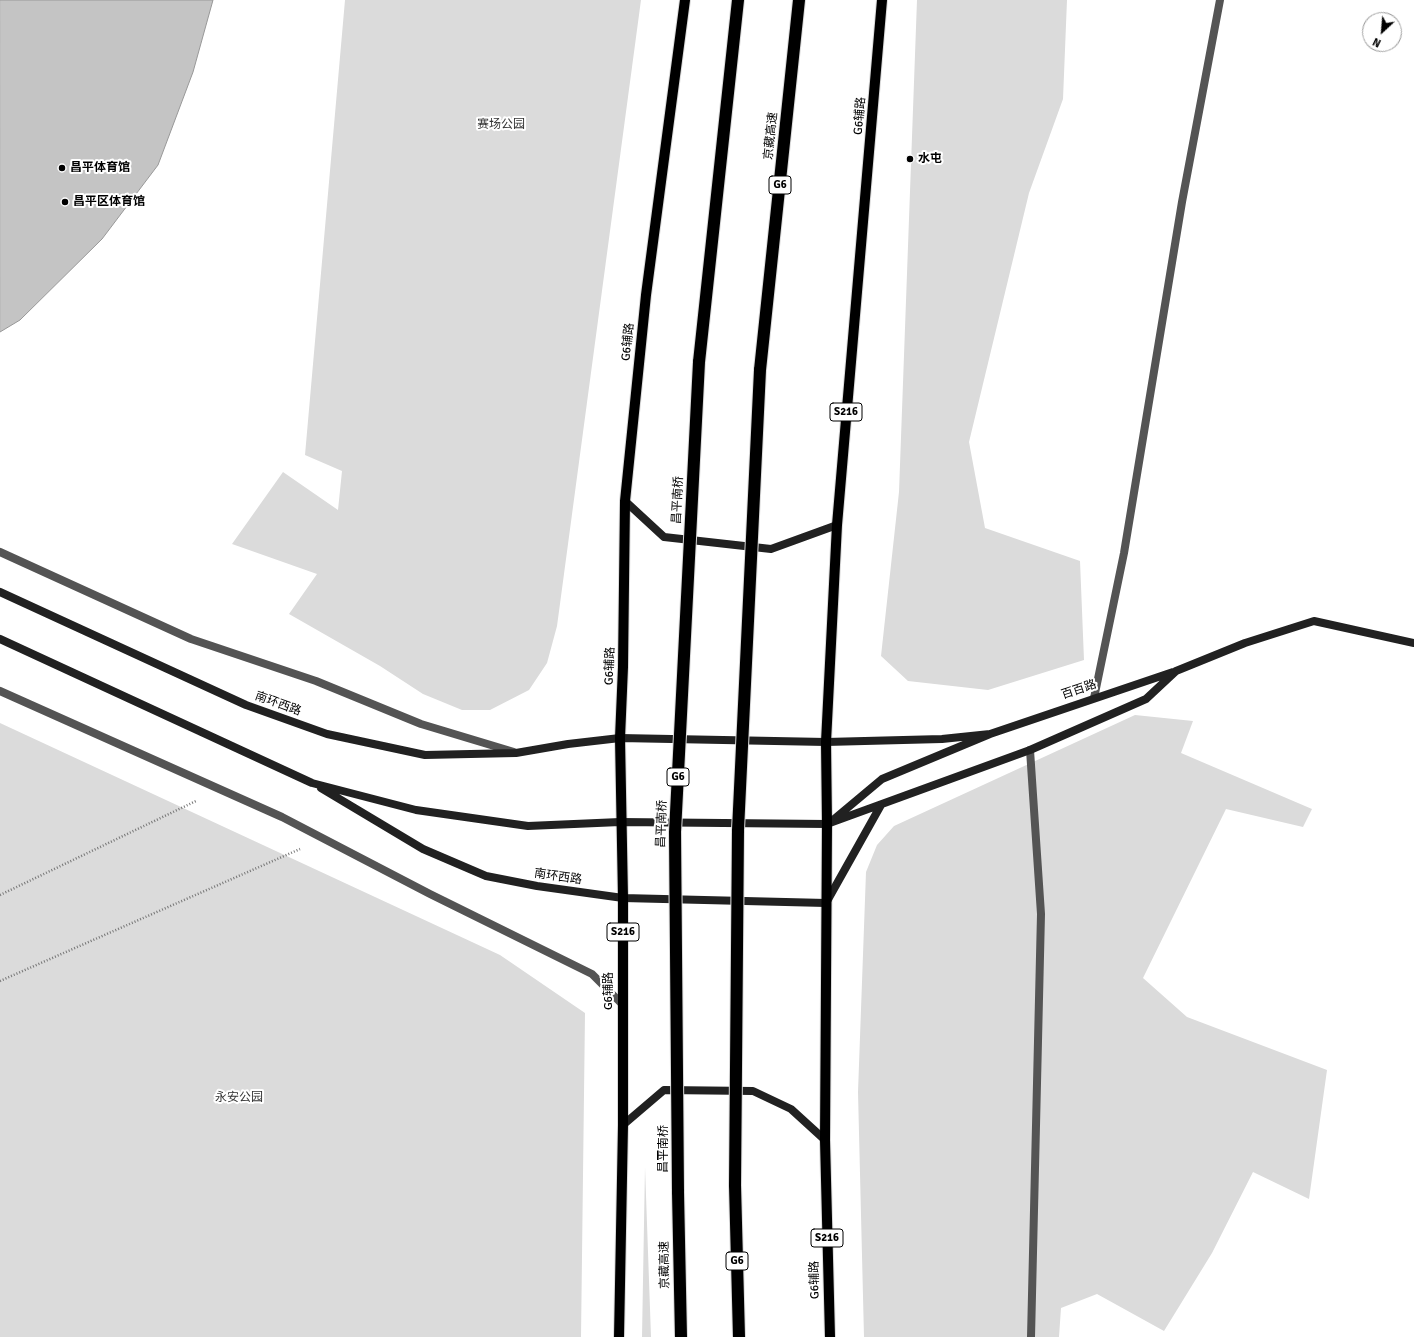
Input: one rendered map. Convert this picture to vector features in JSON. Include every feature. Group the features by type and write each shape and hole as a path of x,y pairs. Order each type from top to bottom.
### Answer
{"highway":[{"name":"昌平南桥","path":"678,1192 675,832 699,362 738,0"},
{"name":"京藏高速","path":"739,1337 735,1185 738,830 760,370 799,0"},
{"name":"京藏高速","path":"678,1192 681,1337"}],"main road":[{"name":"G6辅路","path":"619,1337 623,1125 623,898 620,822 620,738 623,667 625,501 646,295 685,0"},
{"name":"G6辅路","path":"830,1337 824,1140 827,824 826,742 837,525 882,0"},
{"path":"625,501 664,537 771,549 837,525"},
{"name":"南环西路","path":"0,592 246,705 327,734 425,755 516,753 568,744 620,738"},
{"name":"百百路","path":"827,824 882,780 990,734 1176,671 1245,643 1314,620 1414,643"},
{"name":"南环西路","path":"0,639 312,782 423,849 486,876 537,886 623,898 826,902"},
{"name":"南环西路","path":"312,782 416,810 528,826 620,822 827,824 1030,750 1146,699 1176,671"},
{"name":"百百路","path":"620,738 826,742 942,739 990,734"},
{"path":"826,902 881,805"},
{"path":"623,1125 664,1090 753,1091 791,1109 824,1140"}],"street":[{"path":"1094,698 1124,553 1182,202 1220,0"},
{"path":"0,552 191,639 316,681 421,724 516,753"},
{"path":"0,691 282,817 430,894 592,974 622,1004"},
{"path":"1030,750 1041,914 1031,1337"}],"path":[{"path":"0,895 196,800"},
{"path":"0,981 300,849"}],"green space":[{"name":"赛场公园","path":"345,0 641,0 557,626 547,663 529,690 490,710 462,710 423,694 380,666 289,614 317,574 232,544 283,472 338,510 342,471 305,455"},
{"path":"917,0 1067,0 1063,99 1029,193 969,442 985,528 1080,561 1084,660 988,690 908,681 881,656 899,492"},
{"path":"1135,715 1193,721 1181,753 1312,809 1303,827 1226,809 1143,978 1187,1017 1327,1070 1309,1199 1253,1172 1212,1253 1164,1331 1097,1294 1061,1308 1059,1337 864,1337 858,1092 866,872 877,845 894,826"},
{"name":"永安公园","path":"0,723 500,955 585,1013 581,1337 0,1337"},
{"path":"645,1167 651,1337 642,1337"}],"building":[{"name":"昌平体育馆","path":"0,0 213,0 193,72 158,165 102,239 20,320 0,332"}],"place":[{"name":"水屯","path":"910,159"},
{"name":"昌平体育馆","path":"62,168"},
{"name":"昌平区体育馆","path":"65,202"}]}
